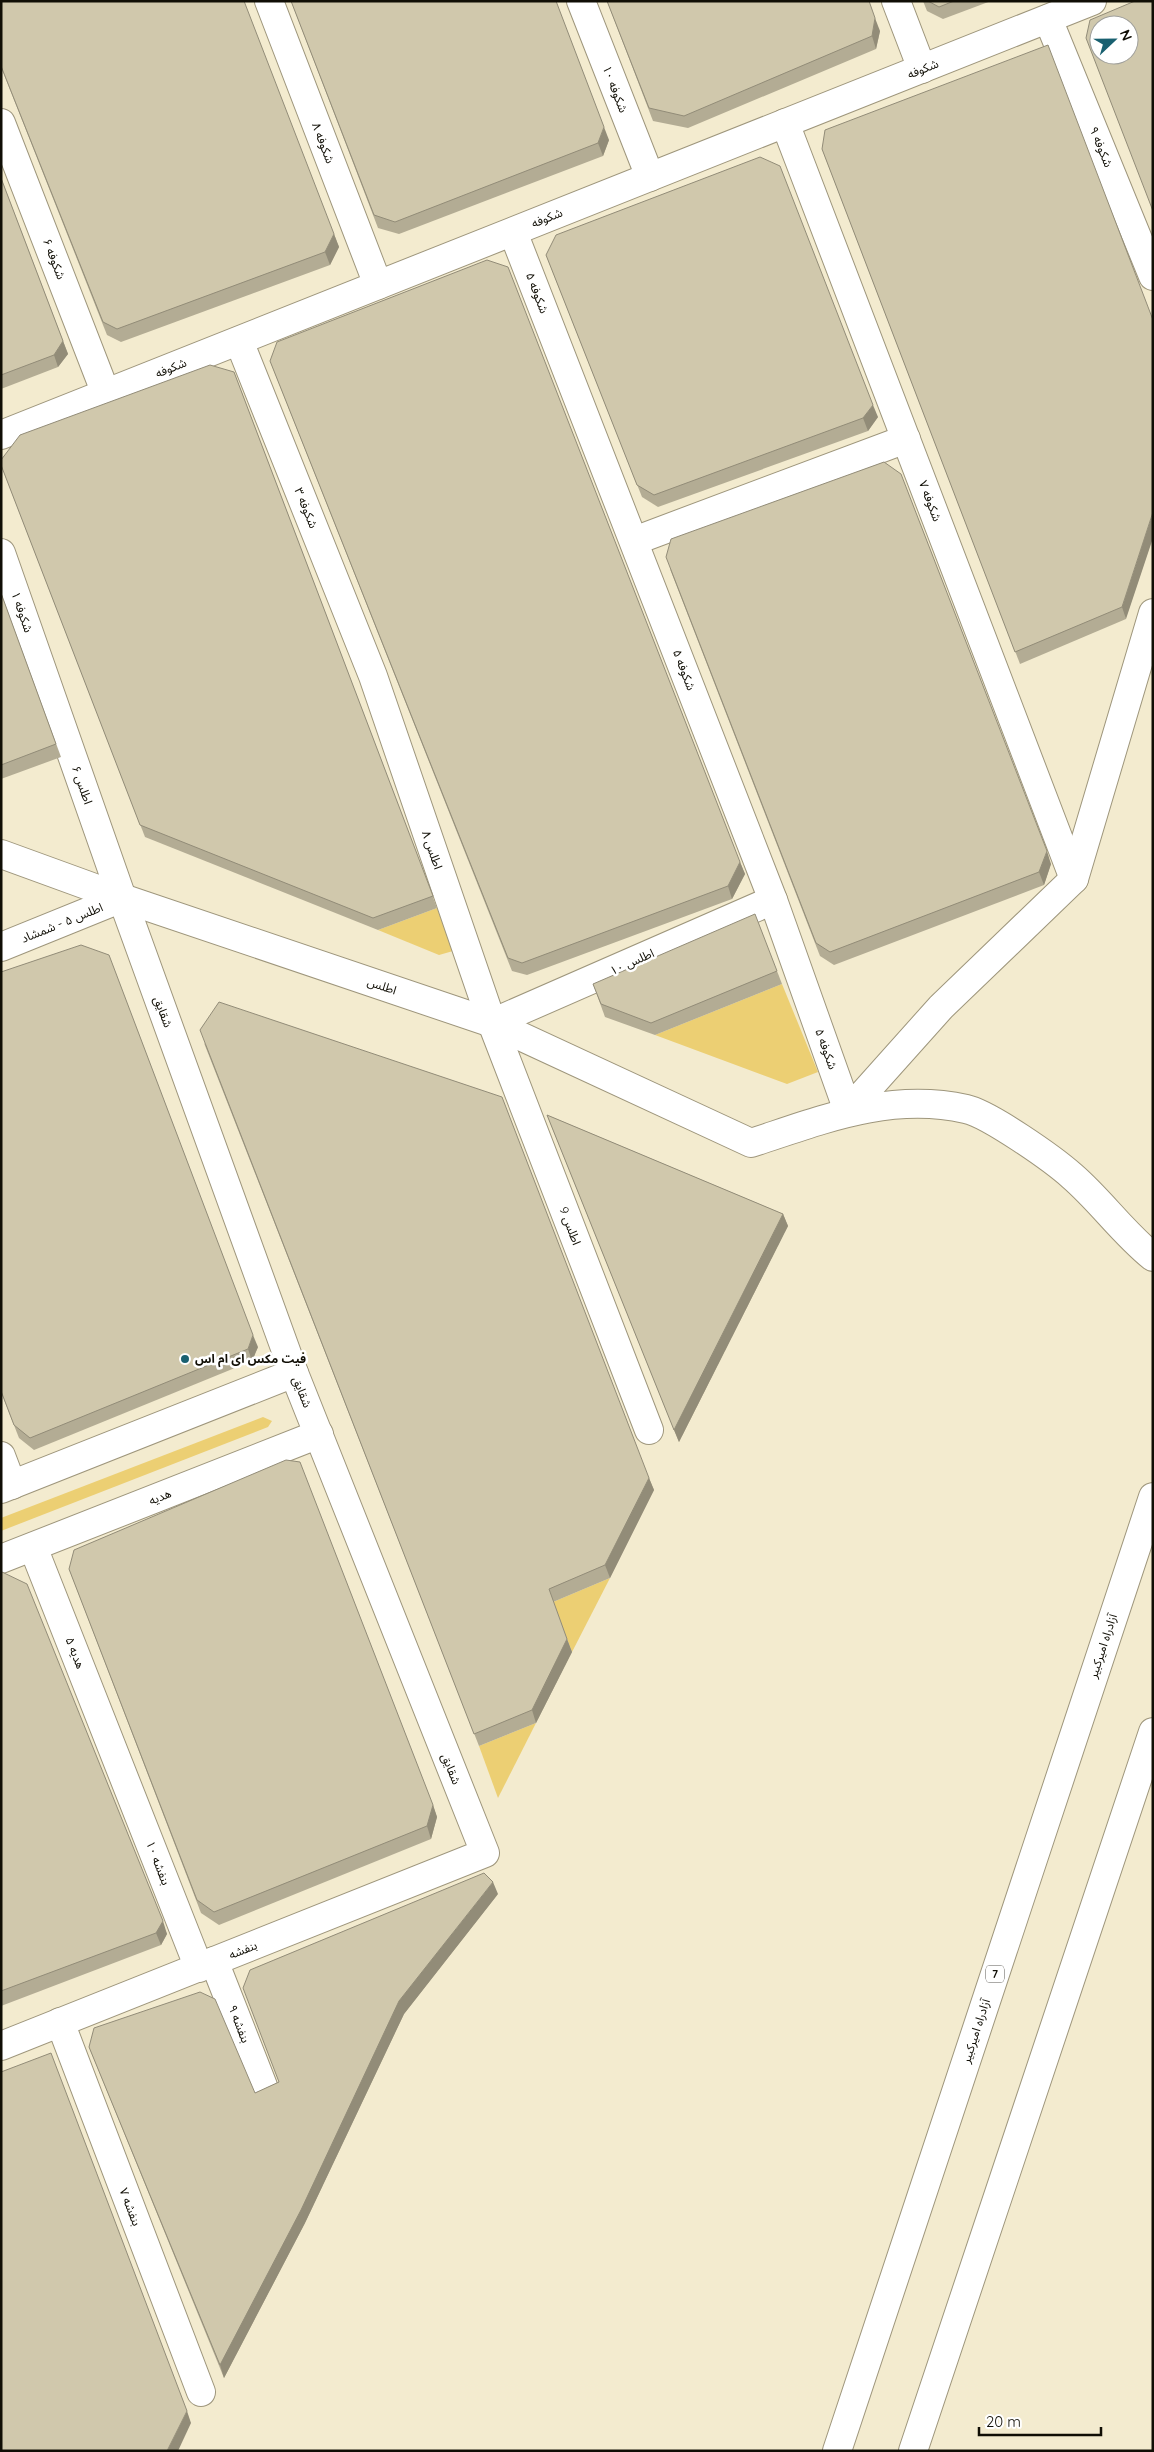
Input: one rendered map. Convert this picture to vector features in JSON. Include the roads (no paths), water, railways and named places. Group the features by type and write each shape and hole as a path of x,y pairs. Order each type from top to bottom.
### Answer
{"main road":[{"name":"شکوفه ۸","path":"268,1 378,286"},
{"name":"شکوفه ۱۰","path":"581,1 650,177"},
{"path":"896,1 922,69"},
{"name":"شکوفه","path":"1,435 1092,1"},
{"name":"شکوفه ۹","path":"1048,19 1153,276"},
{"name":"شکوفه ۶","path":"1,123 106,394"},
{"name":"شکوفه ۷","path":"785,123 1074,879"},
{"name":"شکوفه ۵","path":"513,232 773,900 848,1111"},
{"name":"شکوفه ۳","path":"239,341 373,676"},
{"path":"634,541 906,439"},
{"name":"شکوفه ۱","path":"1,553 43,671"},
{"path":"848,1111 942,1007 1074,879 1153,613"},
{"name":"اطلس ۶","path":"43,671 122,898"},
{"name":"اطلس ۸","path":"373,676 492,1023"},
{"name":"اطلس","path":"1,854 122,898 492,1023 751,1144 848,1111"},
{"name":"اطلس ۵ - شمشاد","path":"1,947 122,898"},
{"name":"شقایق","path":"122,898 294,1373 485,1853"},
{"name":"اطلس ۱۰","path":"492,1023 773,900"},
{"name":"اطلس 9","path":"492,1023 648,1430"},
{"path":"848,1111 909,1103 968,1109 1008,1131 1072,1176 1132,1240 1153,1257"},
{"path":"1,1456 7,1487 294,1373"},
{"name":"هدیه","path":"1,1559 319,1434"},
{"name":"آزادراه امیرکبیر","path":"836,2451 1153,1497"},
{"name":"هدیه ۵","path":"33,1547 118,1758"},
{"path":"913,2451 1153,1732"},
{"name":"بنفشه ۱۰","path":"118,1758 206,1965"},
{"name":"بنفشه","path":"1,2046 485,1853"},
{"name":"بنفشه ۹","path":"206,1965 263,2086"},
{"name":"بنفشه ۷","path":"60,2022 201,2392"}],"place":[{"name":"فیت مکس ای ام اس","path":"185,1359"}]}
